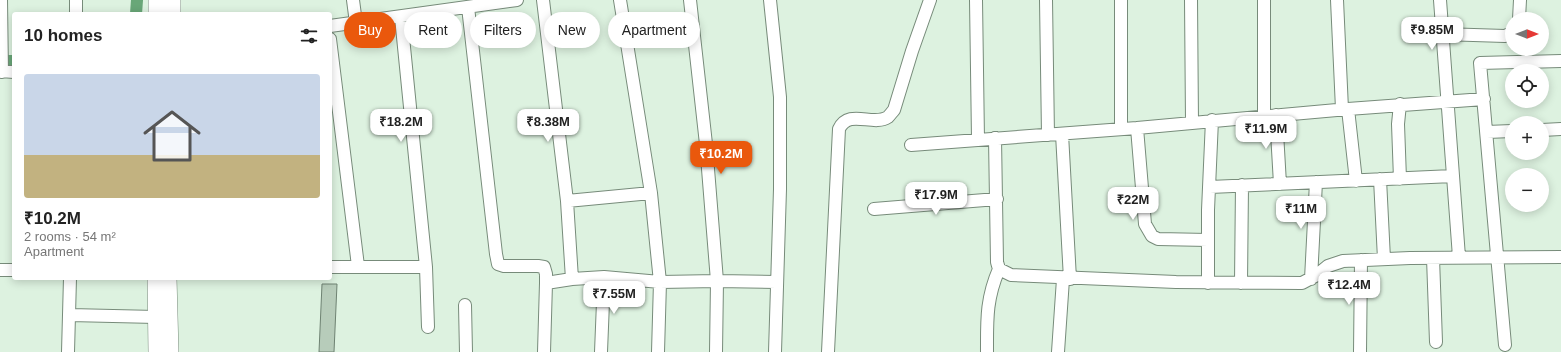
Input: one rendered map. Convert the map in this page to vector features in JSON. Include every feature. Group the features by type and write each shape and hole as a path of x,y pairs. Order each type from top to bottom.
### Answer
{"highway":[{"path":"156,0 157,12"},
{"path":"172,0 172,12"},
{"path":"156,280 157,352"},
{"path":"168,280 170,352"}],"street":[{"path":"1,0 2,47 5,72"},
{"path":"76,0 76,12"},
{"path":"354,0 355,12"},
{"path":"396,18 440,6 468,7 510,0"},
{"path":"543,0 567,202 572,279"},
{"path":"620,0 651,193 660,282 658,352"},
{"path":"690,0 706,144 717,281 716,352"},
{"path":"770,0 780,97 780,189 775,352"},
{"path":"828,352 839,129 842,123 846,120 876,120 887,117 894,110 912,51 930,0"},
{"path":"976,0 978,139"},
{"path":"1046,0 1048,135"},
{"path":"1121,0 1121,129"},
{"path":"1191,0 1192,122"},
{"path":"1264,0 1264,116"},
{"path":"1337,0 1345,109 1356,181"},
{"path":"1440,0 1459,257"},
{"path":"1520,0 1520,12"},
{"path":"468,7 498,264 504,266 544,267 546,274 544,352"},
{"path":"401,17 426,266 428,327"},
{"path":"332,26 344,24"},
{"path":"1442,34 1505,36"},
{"path":"332,55 358,266"},
{"path":"1505,345 1480,63 1561,61"},
{"path":"911,145 1137,128 1400,104 1484,99"},
{"path":"1400,104 1398,124 1400,178"},
{"path":"1276,115 1280,184"},
{"path":"1208,283 1212,120"},
{"path":"1137,128 1145,224 1152,236 1158,239 1208,240"},
{"path":"1549,130 1561,129"},
{"path":"1487,132 1505,131"},
{"path":"1058,352 1067,279 1062,134"},
{"path":"987,352 987,316 989,299 992,285 999,270 996,262 995,138"},
{"path":"1210,187 1454,176"},
{"path":"1380,180 1384,259"},
{"path":"1311,279 1316,182"},
{"path":"1241,283 1242,185"},
{"path":"567,202 651,193"},
{"path":"874,209 996,199"},
{"path":"999,270 1011,275 1067,279 1208,283 1302,283 1311,279 1328,266 1343,261 1459,257 1561,257"},
{"path":"1433,258 1436,342"},
{"path":"1360,352 1361,260"},
{"path":"332,267 426,266"},
{"path":"0,270 12,270"},
{"path":"546,283 572,279 604,277 660,282 776,282"},
{"path":"601,352 604,277"},
{"path":"68,352 70,280"},
{"path":"465,305 466,352"},
{"path":"70,315 156,317"}],"building":[{"path":"322,284 337,284 334,352 319,352"}],"waterway":[{"path":"136,12 137,0"},
{"path":"0,61 12,61"}]}
